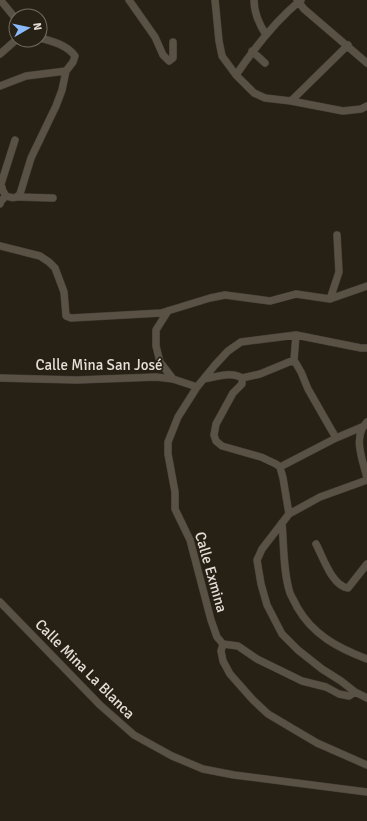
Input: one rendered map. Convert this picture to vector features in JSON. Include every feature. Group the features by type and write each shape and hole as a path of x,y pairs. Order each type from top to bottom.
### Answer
{"street":[{"path":"129,0 155,37 163,55 169,61 173,58 172,42"},
{"path":"215,0 222,56 236,75 254,93 265,98 343,110 361,109 367,106"},
{"path":"254,0 255,12 259,24 266,35"},
{"path":"236,75 252,51 299,1 304,9 366,61"},
{"path":"1,2 8,10"},
{"path":"18,197 31,158 56,106 66,71 73,62 75,56 72,52 53,41 48,40"},
{"path":"291,101 348,45"},
{"path":"0,54 8,47"},
{"path":"252,51 265,63"},
{"path":"0,86 26,76 66,71"},
{"path":"15,140 1,184 6,196 13,198 53,198"},
{"path":"0,204 6,196"},
{"path":"330,299 339,272 337,235"},
{"path":"0,246 40,256 55,268 64,292 66,316 71,318 161,313 225,295 270,302 296,294 330,299 367,286"},
{"path":"168,311 156,330 156,346 160,362 173,379"},
{"path":"296,335 294,360 308,389 336,438"},
{"name":"Calle Exmina","path":"367,348 296,335 241,342 228,350 197,387 178,417 168,442 168,454 175,492 175,509 190,540 211,620 217,637 223,644 220,651 223,661 230,674 253,700 268,714 317,743 367,765"},
{"path":"204,379 230,375 242,378 260,374 294,360"},
{"name":"Calle Mina San José","path":"0,378 77,380 156,377 173,379 197,387"},
{"path":"242,378 242,384 233,393 216,424 214,435 216,441 222,446 260,457 280,467 289,514"},
{"path":"280,467 365,425"},
{"path":"365,425 359,435 359,443 367,479 320,497 289,514 262,548 257,560 261,584 267,605 282,634 298,650 322,669 355,692 367,698"},
{"path":"282,523 286,573 290,594 304,619 315,630 334,644 367,659"},
{"path":"316,544 332,577 342,587 348,588 367,564"},
{"name":"Calle Mina La Blanca","path":"0,602 100,705 134,735 172,756 204,769 226,774 367,792"},
{"path":"223,644 238,646 257,659 302,681 326,687 339,694 349,696 355,692"}]}
